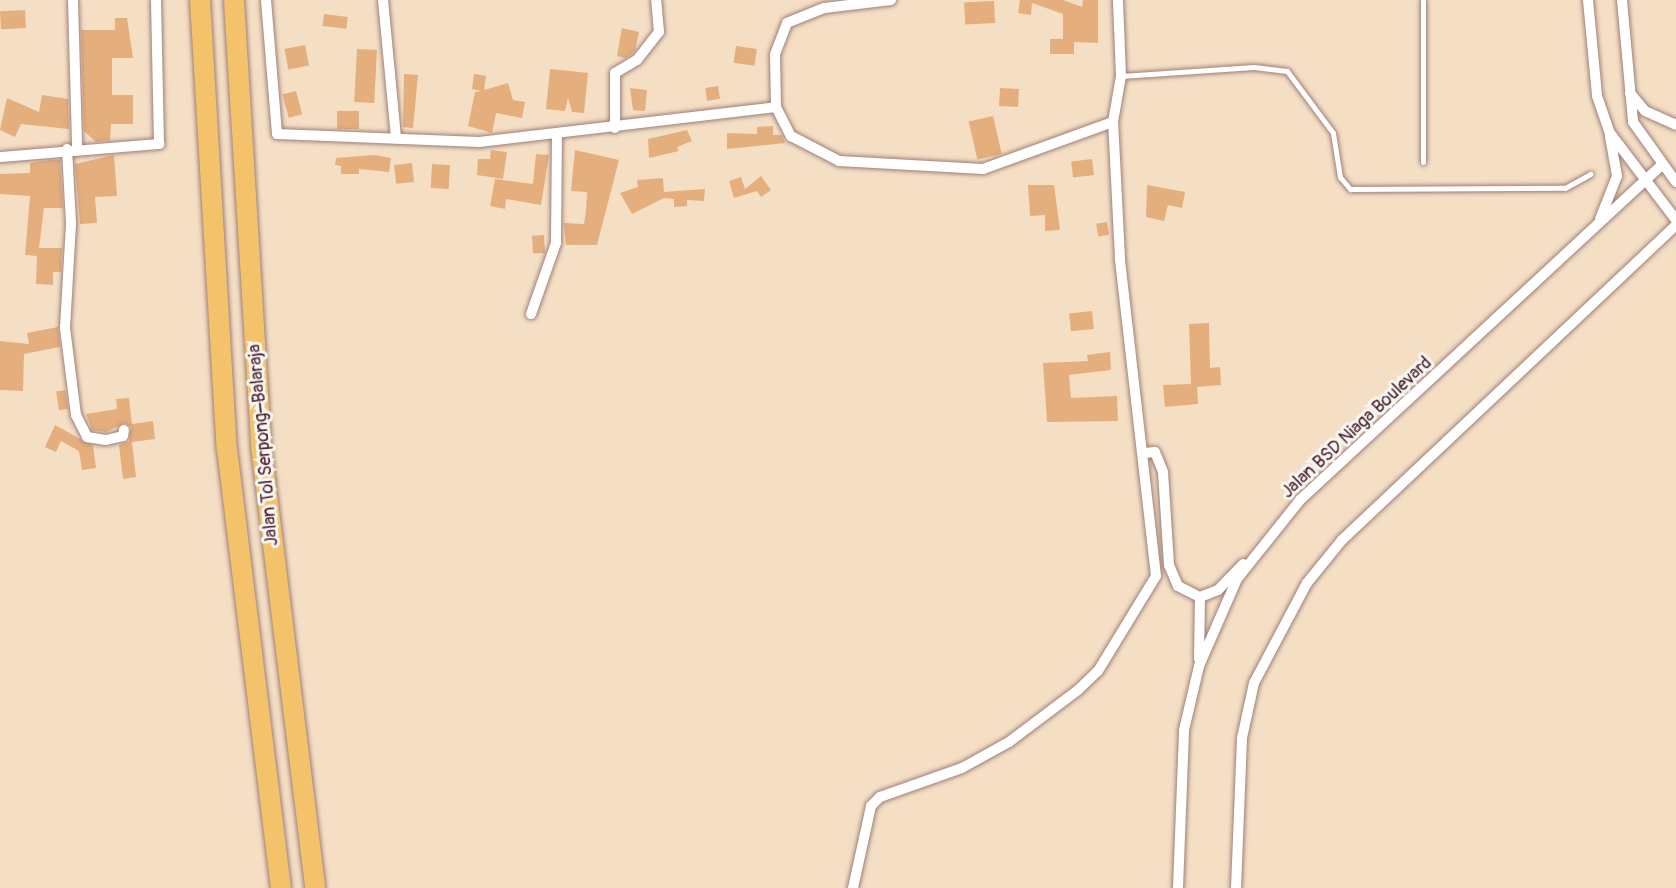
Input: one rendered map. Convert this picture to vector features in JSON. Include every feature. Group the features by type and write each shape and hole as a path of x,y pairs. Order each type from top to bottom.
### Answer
{"highway":[{"name":"Jalan Tol Serpong–Balaraja","path":"200,0 227,449 281,888"},
{"name":"Jalan Tol Serpong–Balaraja","path":"234,0 261,446 315,888"}],"street":[{"path":"73,0 71,224 65,327 76,415 87,437 106,440 123,436 124,430"},
{"path":"0,157 72,148 159,144 156,0"},
{"path":"266,0 277,134 479,142 615,128 776,107"},
{"path":"383,0 396,138"},
{"path":"615,128 615,73 637,60 659,32 656,0"},
{"path":"891,0 823,4 798,15 778,39 776,107 791,136 839,161 983,169 1113,122"},
{"path":"853,888 865,818 880,797 962,768 1009,742 1098,671 1156,576 1144,453 1120,258 1113,122 1121,76 1118,0"},
{"path":"1588,0 1597,96 1610,133 1617,176 1612,197 1593,230"},
{"path":"1622,0 1628,90 1634,122 1676,182"},
{"path":"1628,90 1645,111 1676,125"},
{"path":"1610,133 1676,220"},
{"path":"531,314 556,243 557,134"},
{"name":"Jalan BSD Niaga Boulevard","path":"1178,888 1184,730 1199,666 1237,579 1300,500 1662,165"},
{"path":"1236,888 1242,738 1254,683 1307,583 1342,540 1676,225"},
{"path":"1144,453 1155,452 1163,472 1171,576 1200,597"},
{"path":"1200,597 1218,590 1259,550"},
{"path":"1199,666 1200,597"}],"lane":[{"path":"1423,0 1423,162"},
{"path":"1121,76 1254,67 1287,71 1333,133 1340,177 1350,189 1565,188 1590,174"}],"building":[{"path":"1020,0 1063,0 1082,7 1083,0 1098,0 1098,43 1074,42 1074,54 1050,54 1050,39 1063,39 1063,14 1032,3 1031,15 1018,13"},
{"path":"994,1 995,23 965,25 964,3"},
{"path":"25,10 26,28 1,29 0,11"},
{"path":"324,14 348,17 346,29 323,26"},
{"path":"115,18 127,18 133,58 112,58 112,95 133,95 133,124 111,124 110,140 96,142 84,131 81,30 115,30"},
{"path":"622,28 639,32 635,51 626,58 617,56"},
{"path":"305,45 309,66 288,70 284,49"},
{"path":"736,46 757,49 754,66 734,63"},
{"path":"357,49 377,50 374,103 354,102"},
{"path":"550,69 588,73 584,113 572,112 568,98 565,111 546,109"},
{"path":"404,74 418,75 413,128 403,127"},
{"path":"474,74 486,76 484,90 508,83 513,100 525,102 522,118 496,113 492,133 468,126 475,92 481,91 472,89"},
{"path":"718,86 720,99 707,101 705,88"},
{"path":"630,88 647,90 645,111 633,110"},
{"path":"1000,88 1019,89 1018,107 999,106"},
{"path":"296,91 302,114 289,118 282,95"},
{"path":"42,95 68,99 69,129 21,124 15,137 0,130 7,98 39,112"},
{"path":"337,111 359,111 359,129 337,129"},
{"path":"993,116 1002,154 977,160 969,122"},
{"path":"773,126 773,135 782,135 785,143 727,149 727,133 757,134 757,127"},
{"path":"687,130 692,141 677,147 679,151 649,158 648,139"},
{"path":"491,150 507,152 503,179 477,175 478,159 490,159"},
{"path":"575,150 619,160 597,245 566,245 564,223 584,224 586,211 587,192 571,191"},
{"path":"536,154 549,155 541,205 506,199 505,209 490,206 495,179 533,184"},
{"path":"114,155 117,196 95,197 97,223 80,224 75,164"},
{"path":"374,155 391,158 389,172 359,169 359,174 341,174 341,166 335,165 336,158"},
{"path":"1092,159 1094,175 1073,177 1071,162"},
{"path":"60,160 63,208 44,208 39,248 62,248 61,272 53,272 53,285 36,284 37,256 25,255 30,196 0,194 0,174 30,173 30,163"},
{"path":"412,163 414,182 396,184 394,165"},
{"path":"432,164 450,165 449,189 431,188"},
{"path":"761,176 771,190 761,197 757,191 734,198 729,181 741,177 745,189"},
{"path":"663,178 664,192 705,189 704,201 687,200 687,206 674,207 674,199 664,198 632,214 620,193 638,187 637,180"},
{"path":"1028,185 1054,185 1060,230 1045,231 1045,215 1030,216"},
{"path":"1147,185 1185,192 1182,208 1168,205 1164,221 1146,217"},
{"path":"1107,222 1109,235 1098,237 1096,224"},
{"path":"544,235 545,253 533,254 532,236"},
{"path":"1092,311 1094,329 1071,331 1069,313"},
{"path":"1209,323 1210,368 1220,367 1221,385 1197,387 1198,404 1165,407 1163,385 1191,384 1189,324"},
{"path":"58,327 60,347 24,354 23,391 0,390 0,341 29,344 27,333"},
{"path":"1110,352 1111,370 1069,375 1071,398 1117,396 1118,421 1047,422 1043,363 1088,361 1087,355"},
{"path":"65,390 68,409 59,410 56,391"},
{"path":"129,398 132,424 153,421 155,439 132,442 136,477 123,479 119,445 129,441 131,427 125,423 106,432 92,430 86,414 117,409 116,399"},
{"path":"55,425 93,446 96,468 82,470 79,451 61,441 56,452 45,447"}]}
